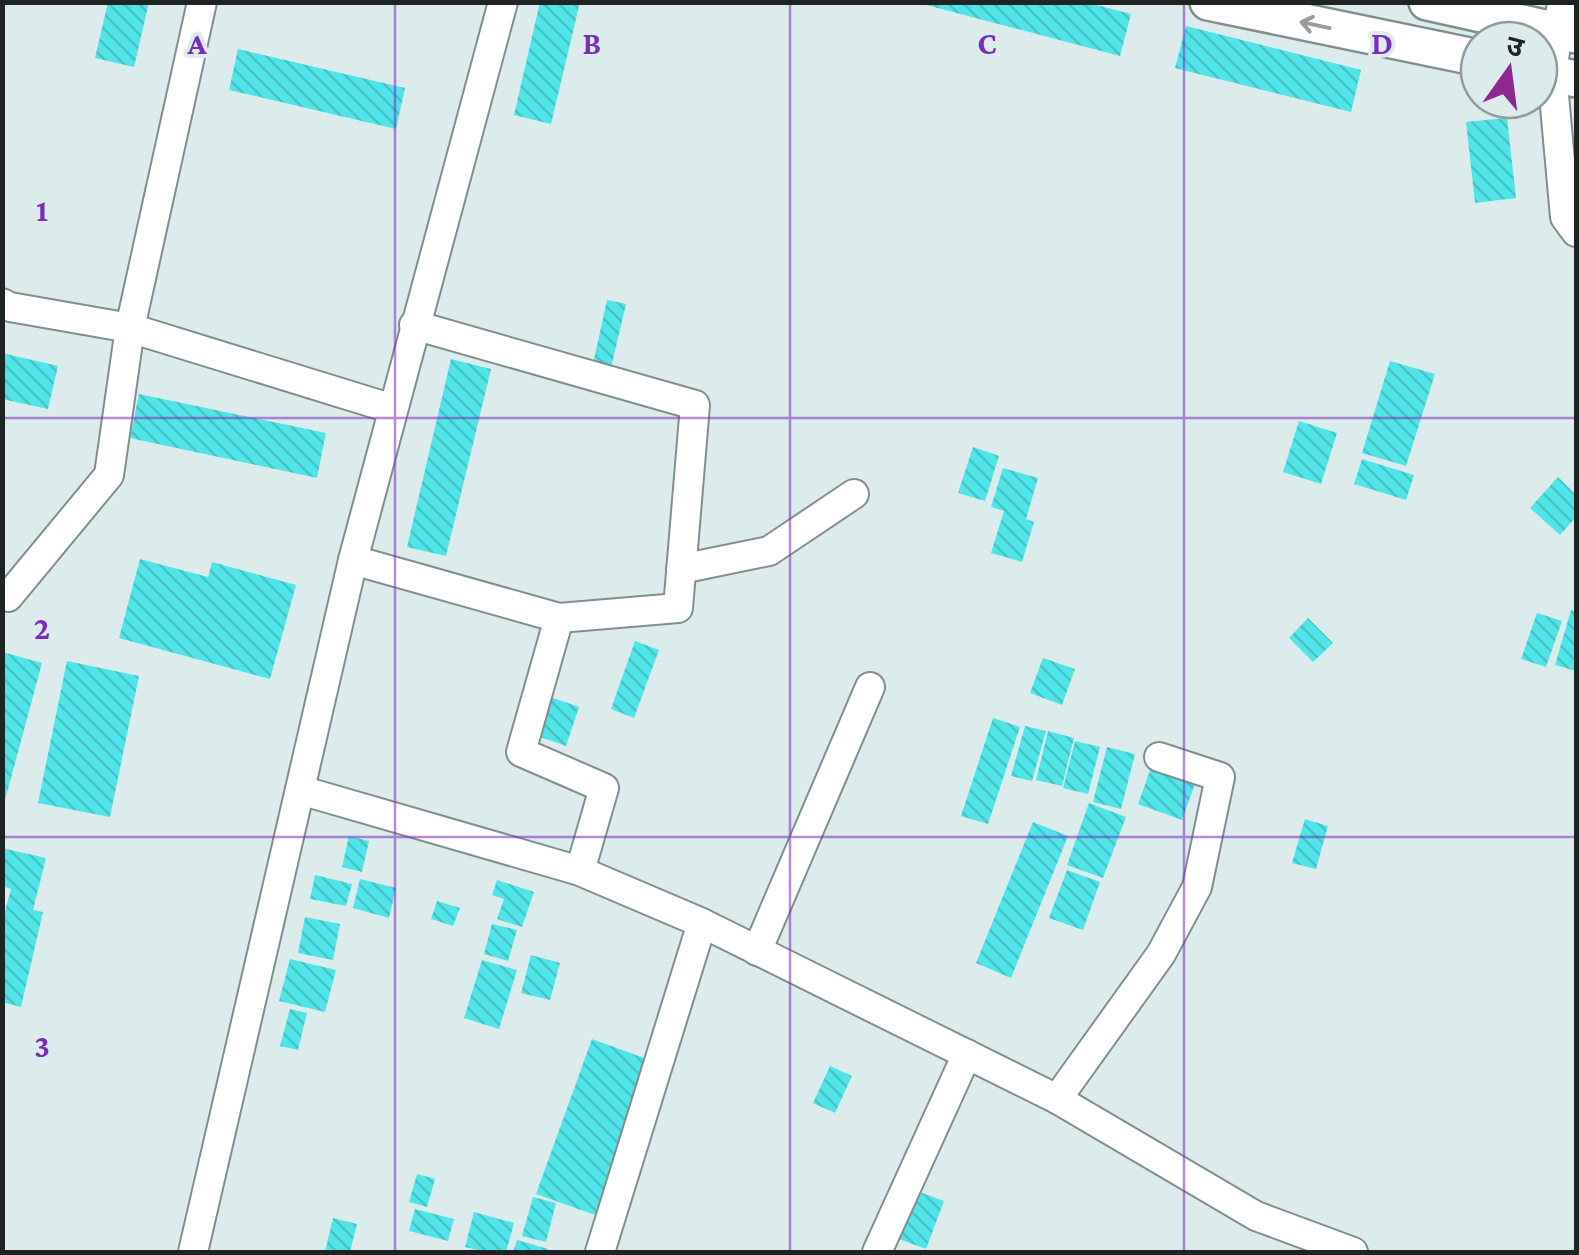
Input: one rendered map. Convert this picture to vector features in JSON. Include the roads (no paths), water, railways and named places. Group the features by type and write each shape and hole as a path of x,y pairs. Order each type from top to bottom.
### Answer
{"street":[{"path":"2,594 8,597 109,476 130,328 202,2"},
{"path":"193,1252 353,560 503,2"},
{"path":"1208,2 1459,54"},
{"path":"1427,2 1566,23 1559,59"},
{"path":"1559,120 1564,217 1576,232"},
{"path":"2,302 10,307 130,328 392,409"},
{"path":"353,560 558,618 678,608 695,404 414,326"},
{"path":"681,569 769,551 854,494"},
{"path":"558,618 521,752 604,788 580,871"},
{"path":"757,951 870,687"},
{"path":"1057,1099 1162,954 1196,887 1220,777 1159,757"},
{"path":"300,790 580,871 702,924 1057,1099 1256,1216 1353,1252"},
{"path":"600,1252 702,924"},
{"path":"877,1252 966,1054"}]}
